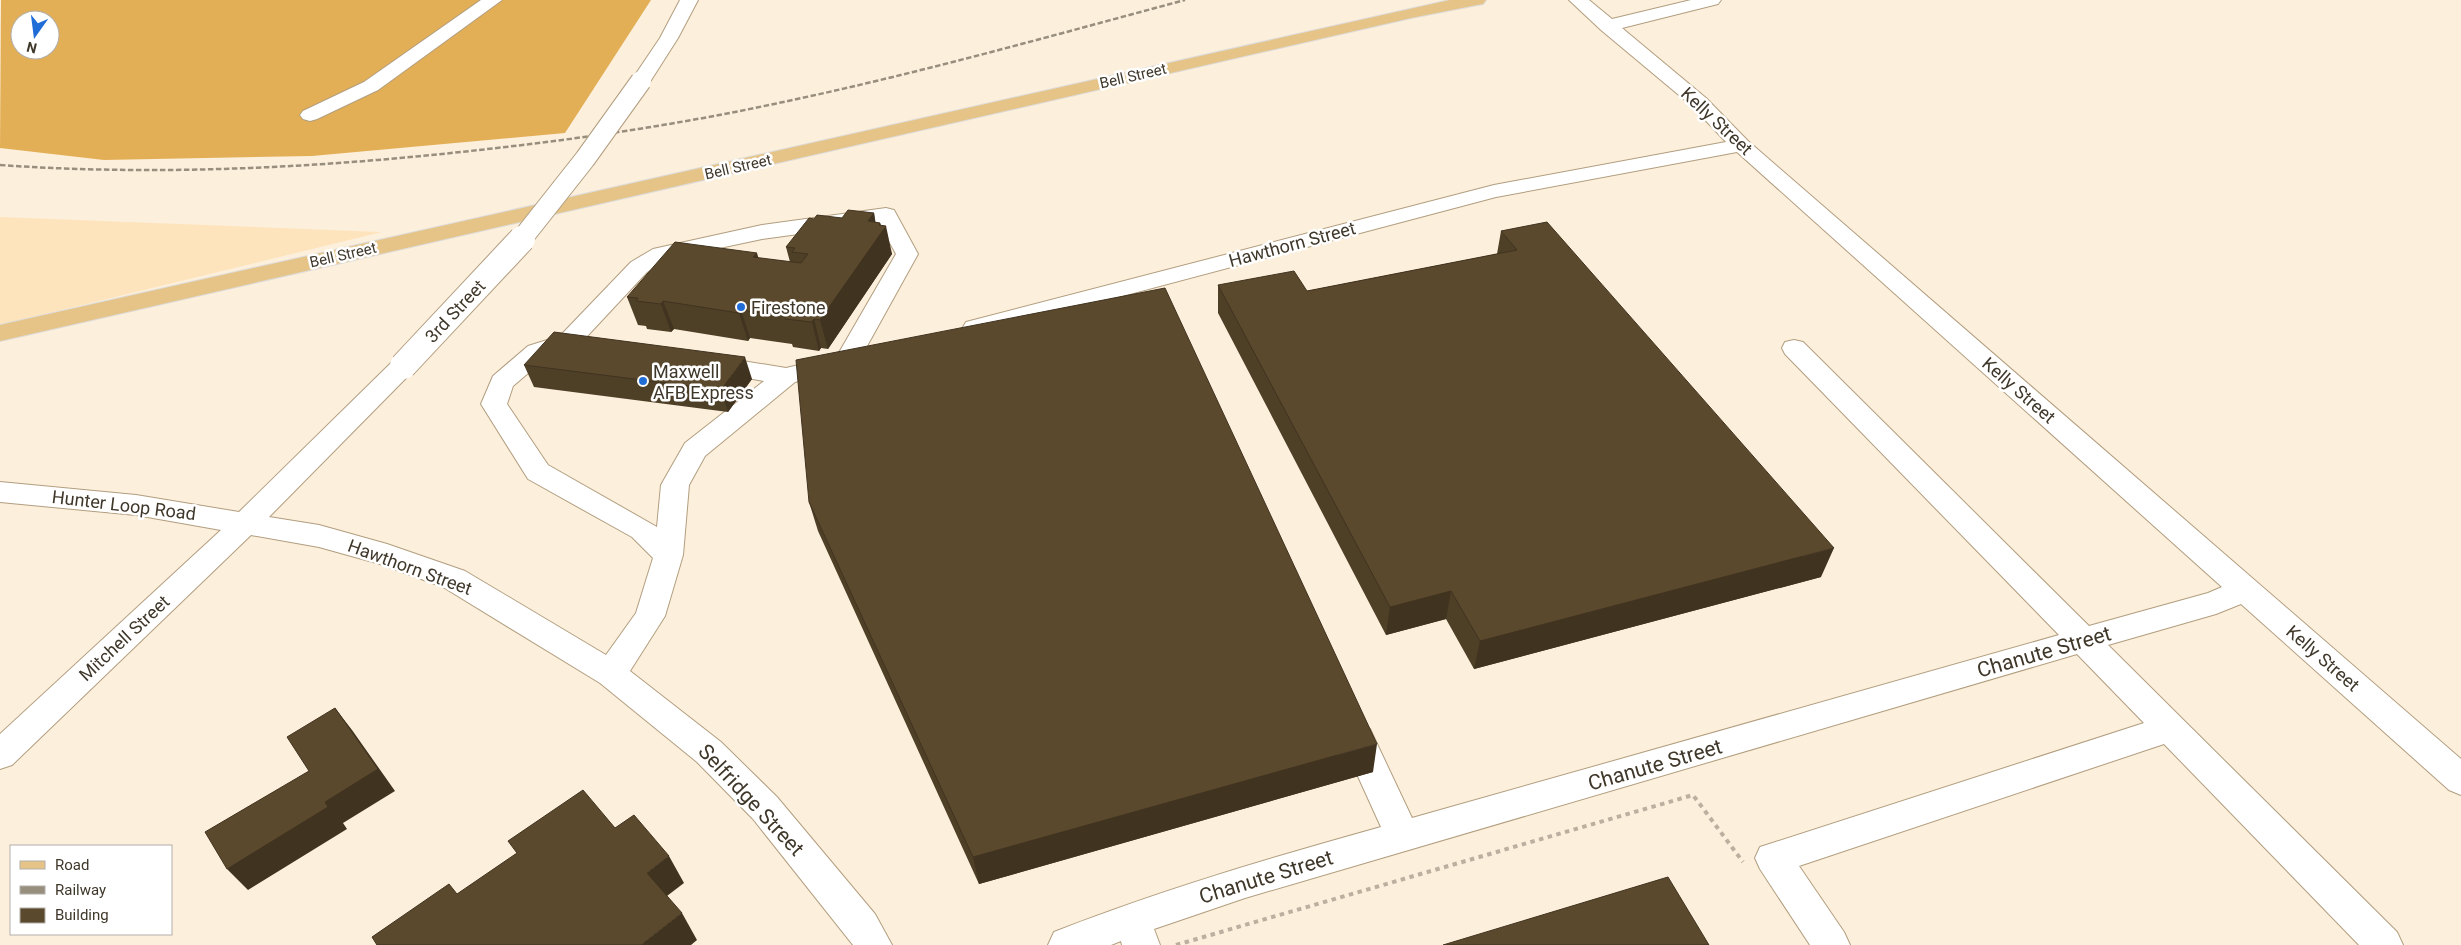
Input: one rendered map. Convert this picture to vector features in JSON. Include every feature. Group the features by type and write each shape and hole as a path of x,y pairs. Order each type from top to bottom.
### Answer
{"main road":[{"name":"Bell Street","path":"0,333 621,194 1411,12 1477,0"}],"street":[{"path":"310,114 371,86 494,0"},
{"name":"3rd Street","path":"247,522 403,366 520,241 585,159 641,81 669,38 689,0"},
{"name":"Kelly Street","path":"1578,0 1698,102 1742,145 2461,780"},
{"path":"1607,26 1712,0"},
{"name":"Hawthorn Street","path":"951,333 1157,295 1494,191 1742,145"},
{"path":"668,554 642,530 538,472 494,404 502,382 537,352 569,341 639,267 661,254 762,232 886,215 907,254 847,360"},
{"path":"569,341 599,346"},
{"path":"1794,348 2384,945"},
{"path":"688,360 786,376 875,353"},
{"path":"611,674 650,616 668,554 675,485 696,450 786,376"},
{"name":"Hunter Loop Road","path":"0,492 136,505 247,522"},
{"name":"Hawthorn Street","path":"247,522 319,536 387,555 454,579 611,674"},
{"name":"Mitchell Street","path":"0,754 247,522"},
{"name":"Chanute Street","path":"1068,945 1137,932 1245,882 2084,641 2216,602 2244,590"},
{"name":"Selfridge Street","path":"611,674 665,715 709,752 765,808 862,926 873,945"},
{"path":"1349,719 1403,837"},
{"path":"1831,945 1774,858 2170,728"}],"path":[{"path":"1176,945 1694,795 1744,864"}],"shaded area":[{"path":"1,0 651,0 565,133 312,156 104,160 0,148"},
{"path":"0,217 382,232 0,325"}],"building":[{"path":"848,210 874,213 868,221 886,226 820,320 814,319 812,322 785,319 787,316 741,310 739,313 663,301 661,304 636,301 638,298 627,297 675,242 757,253 753,257 801,263 808,254 792,252 795,248 786,247 809,218 814,219 817,215 842,218"},
{"path":"1547,222 1834,548 1480,641 1451,591 1390,607 1218,285 1294,271 1307,291 1517,250 1501,231"},
{"path":"1165,288 1377,744 973,857 809,502 796,360"},
{"path":"554,332 745,357 721,390 524,365"},
{"path":"335,708 378,769 325,802 328,807 227,869 205,832 309,771 287,737"},
{"path":"583,790 615,828 634,815 669,856 647,873 682,913 641,945 377,945 372,937 449,884 457,894 517,853 508,841"},
{"path":"1668,877 1709,945 1443,945"}],"railway":[{"path":"0,165 118,170 294,166 411,157 583,137 695,120 874,82 1185,0"}],"place":[{"name":"Firestone","path":"741,307"},
{"name":"Maxwell AFB Express","path":"643,381"}]}
